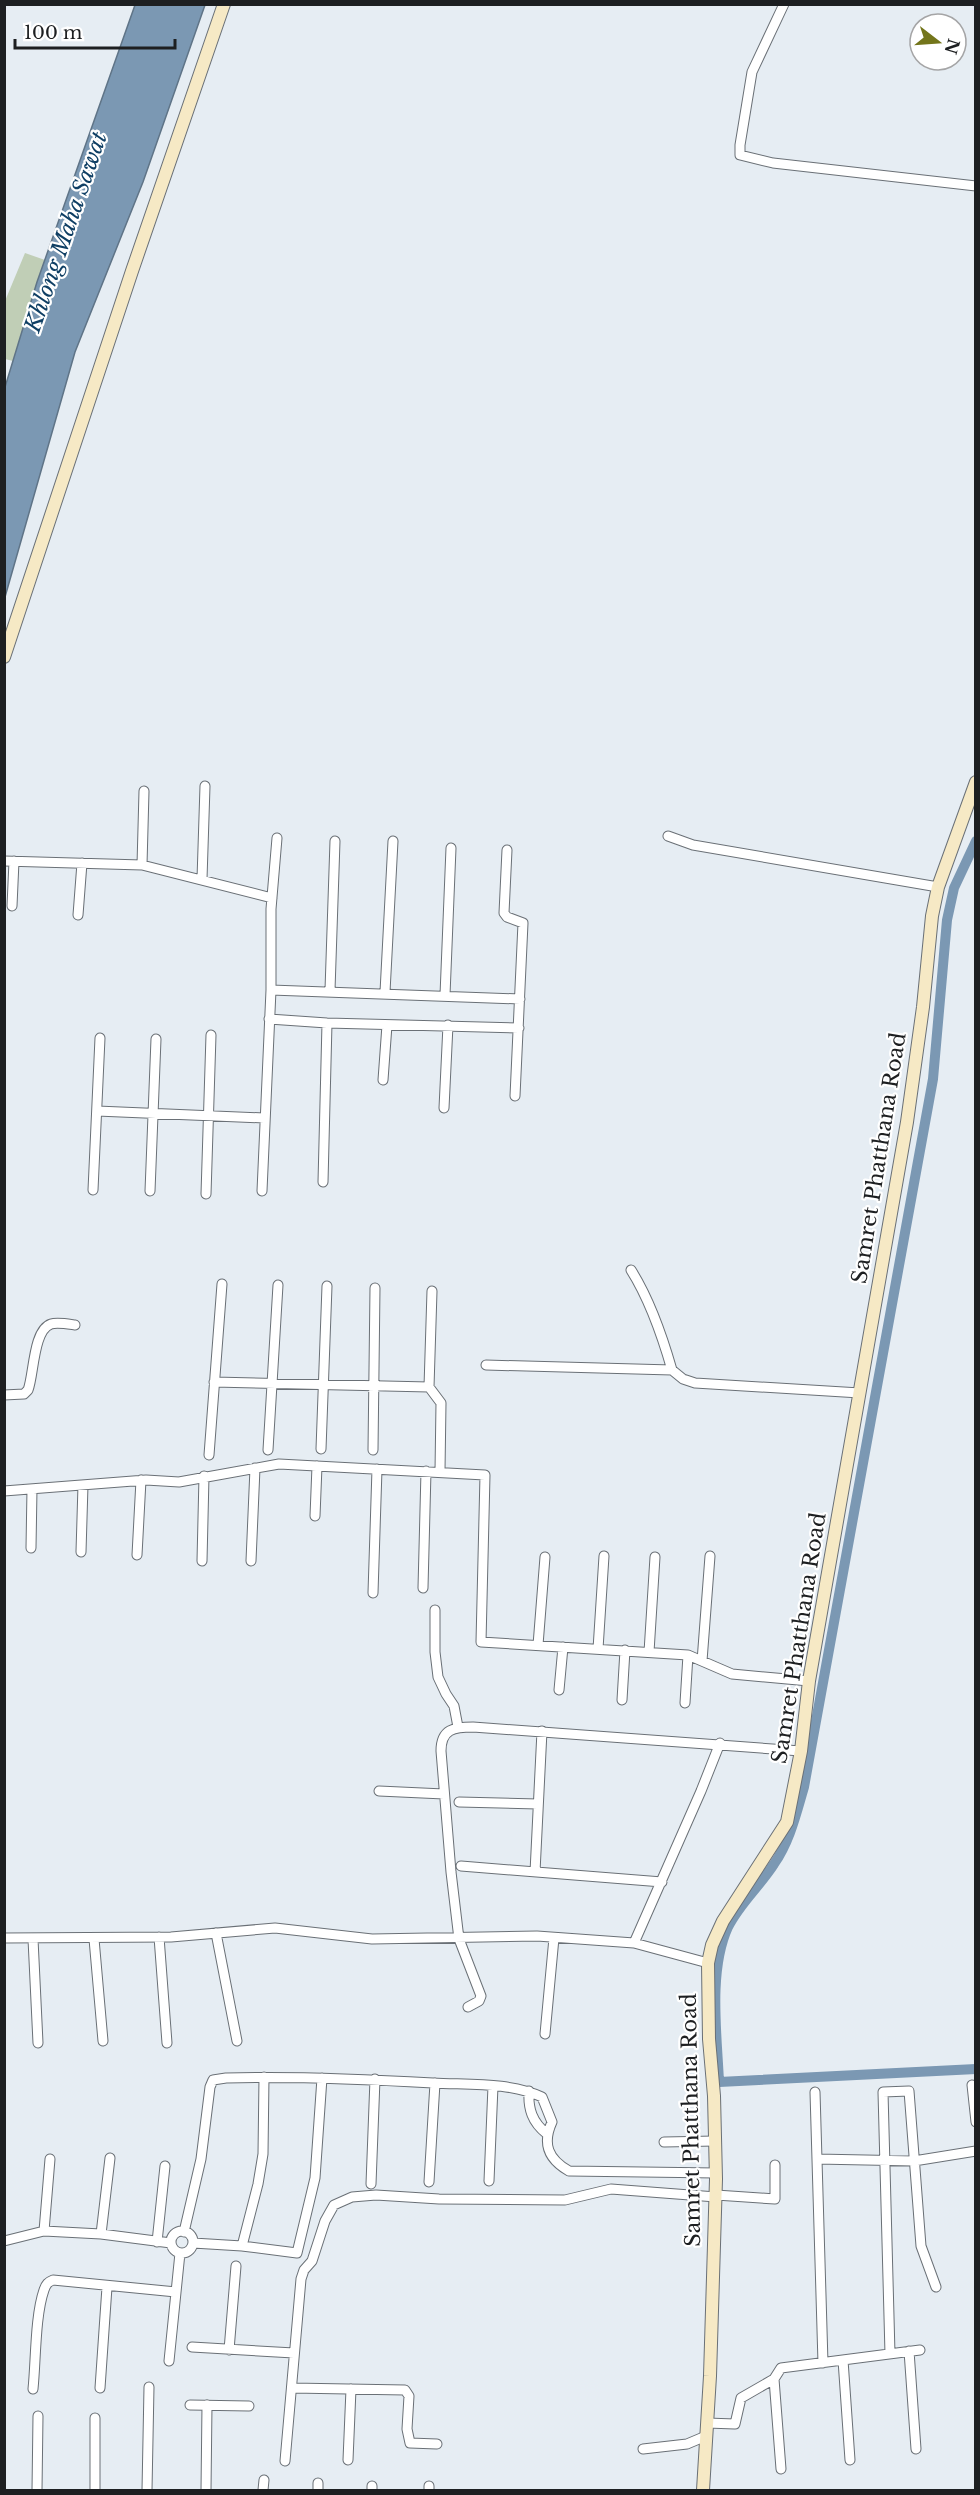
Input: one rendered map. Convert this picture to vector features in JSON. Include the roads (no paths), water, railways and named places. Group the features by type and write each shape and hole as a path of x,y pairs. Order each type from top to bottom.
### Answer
{"street":[{"path":"4,657 132,272 225,4"},
{"path":"784,4 752,72 740,155 773,163 975,186"},
{"name":"Samret Phatthana Road","path":"703,2490 716,2196 708,1963 712,1945 723,1921 788,1822 801,1751 809,1681 907,1122 923,1007 932,916 938,887 975,782"},
{"path":"202,879 205,786"},
{"path":"142,865 144,791"},
{"path":"668,836 693,845 938,887"},
{"path":"262,1191 271,990 272,898 277,838"},
{"path":"330,990 335,841"},
{"path":"384,992 393,842"},
{"path":"445,995 451,848"},
{"path":"507,850 504,913 507,917 523,923 515,1096"},
{"path":"12,906 9,861 142,865 272,898"},
{"path":"78,915 81,863"},
{"path":"271,990 330,990 520,999"},
{"path":"269,1019 327,1023 519,1028"},
{"path":"322,1182 327,1023"},
{"path":"383,1080 387,1025"},
{"path":"444,1108 448,1025"},
{"path":"206,1194 211,1035"},
{"path":"93,1190 100,1038"},
{"path":"150,1191 156,1040"},
{"path":"98,1112 264,1118"},
{"path":"631,1270 644,1291 663,1337 672,1370 683,1379 695,1383 860,1393"},
{"path":"209,1455 222,1284"},
{"path":"268,1450 278,1285"},
{"path":"321,1449 327,1286"},
{"path":"373,1450 375,1288"},
{"path":"432,1291 429,1387 441,1403 440,1472"},
{"path":"4,1395 24,1394 28,1390 36,1348 45,1328 51,1324 75,1325"},
{"path":"486,1365 672,1370"},
{"path":"214,1382 429,1387"},
{"path":"4,1491 141,1480 179,1482 279,1464 486,1475 482,1642 688,1655 732,1674 809,1681"},
{"path":"315,1516 317,1466"},
{"path":"251,1562 255,1468"},
{"path":"373,1593 377,1469"},
{"path":"423,1588 426,1471"},
{"path":"202,1561 204,1476"},
{"path":"137,1555 141,1480"},
{"path":"81,1552 82,1485"},
{"path":"31,1548 32,1489"},
{"path":"598,1649 604,1556"},
{"path":"702,1661 710,1556"},
{"path":"538,1645 545,1557"},
{"path":"649,1652 656,1557"},
{"path":"435,1610 435,1652 438,1677 454,1706 458,1727"},
{"path":"559,1690 563,1647"},
{"path":"622,1700 625,1650"},
{"path":"685,1702 688,1655"},
{"path":"468,2007 479,2001 481,1996 459,1939 444,1794 441,1740 446,1733 458,1727 542,1731 801,1751"},
{"path":"535,1872 542,1731"},
{"path":"634,1943 720,1743"},
{"path":"379,1791 444,1794"},
{"path":"459,1802 538,1804"},
{"path":"461,1866 662,1882"},
{"path":"4,1938 159,1937 275,1928 372,1939 537,1936 634,1943 708,1963"},
{"path":"216,1933 237,2041"},
{"path":"159,1937 166,2043"},
{"path":"545,2034 554,1938"},
{"path":"33,1939 39,2043"},
{"path":"94,1939 103,2042"},
{"path":"242,2246 258,2184 263,2154 264,2077"},
{"path":"184,2232 201,2159 210,2087 213,2080 264,2077 375,2079 493,2086 529,2091 542,2097 552,2122 547,2134 550,2156 555,2163 568,2171 716,2173"},
{"path":"193,2243 297,2253 315,2178 322,2078"},
{"path":"371,2184 375,2079"},
{"path":"429,2182 435,2083"},
{"path":"972,2085 975,2122"},
{"path":"489,2181 493,2086"},
{"path":"529,2091 528,2106 537,2126 547,2134"},
{"path":"890,2354 883,2092 909,2091 921,2246 936,2287"},
{"path":"815,2092 823,2363"},
{"path":"664,2142 715,2141"},
{"path":"817,2159 914,2161 975,2151"},
{"path":"101,2234 110,2158"},
{"path":"45,2231 50,2159"},
{"path":"285,2462 301,2280 304,2270 312,2260 325,2221 334,2205 352,2197 376,2195 439,2199 565,2200 611,2189 775,2199 775,2165"},
{"path":"157,2242 165,2166"},
{"path":"4,2241 45,2231 101,2234 171,2243"},
{"path":"184,2232 190,2235 193,2243 190,2250 180,2253 173,2248 171,2243 175,2234 184,2232"},
{"path":"169,2361 180,2253"},
{"path":"229,2350 236,2266"},
{"path":"33,2389 43,2291 47,2283 53,2280 176,2292"},
{"path":"100,2388 107,2287"},
{"path":"192,2347 294,2353"},
{"path":"707,2422 735,2424 741,2398 774,2379 781,2368 920,2350"},
{"path":"909,2351 916,2449"},
{"path":"843,2360 850,2460"},
{"path":"774,2379 781,2469"},
{"path":"147,2490 149,2386"},
{"path":"292,2388 405,2390 409,2396 407,2429 410,2443 437,2444"},
{"path":"348,2460 351,2389"},
{"path":"190,2405 249,2406"},
{"path":"206,2490 207,2405"},
{"path":"38,2416 38,2490"},
{"path":"95,2418 95,2490"},
{"path":"643,2449 687,2444 706,2436"},
{"path":"263,2490 264,2480"}],"water":[{"name":"Khlong Maha Sawat","path":"135,5 205,5 143,182 75,352 5,597 5,387 37,282"}],"waterway":[{"path":"976,841 954,888 947,920 933,1079 804,1787 792,1827 780,1855 738,1910 728,1927 718,1963 715,2003 719,2082 976,2069"}]}
